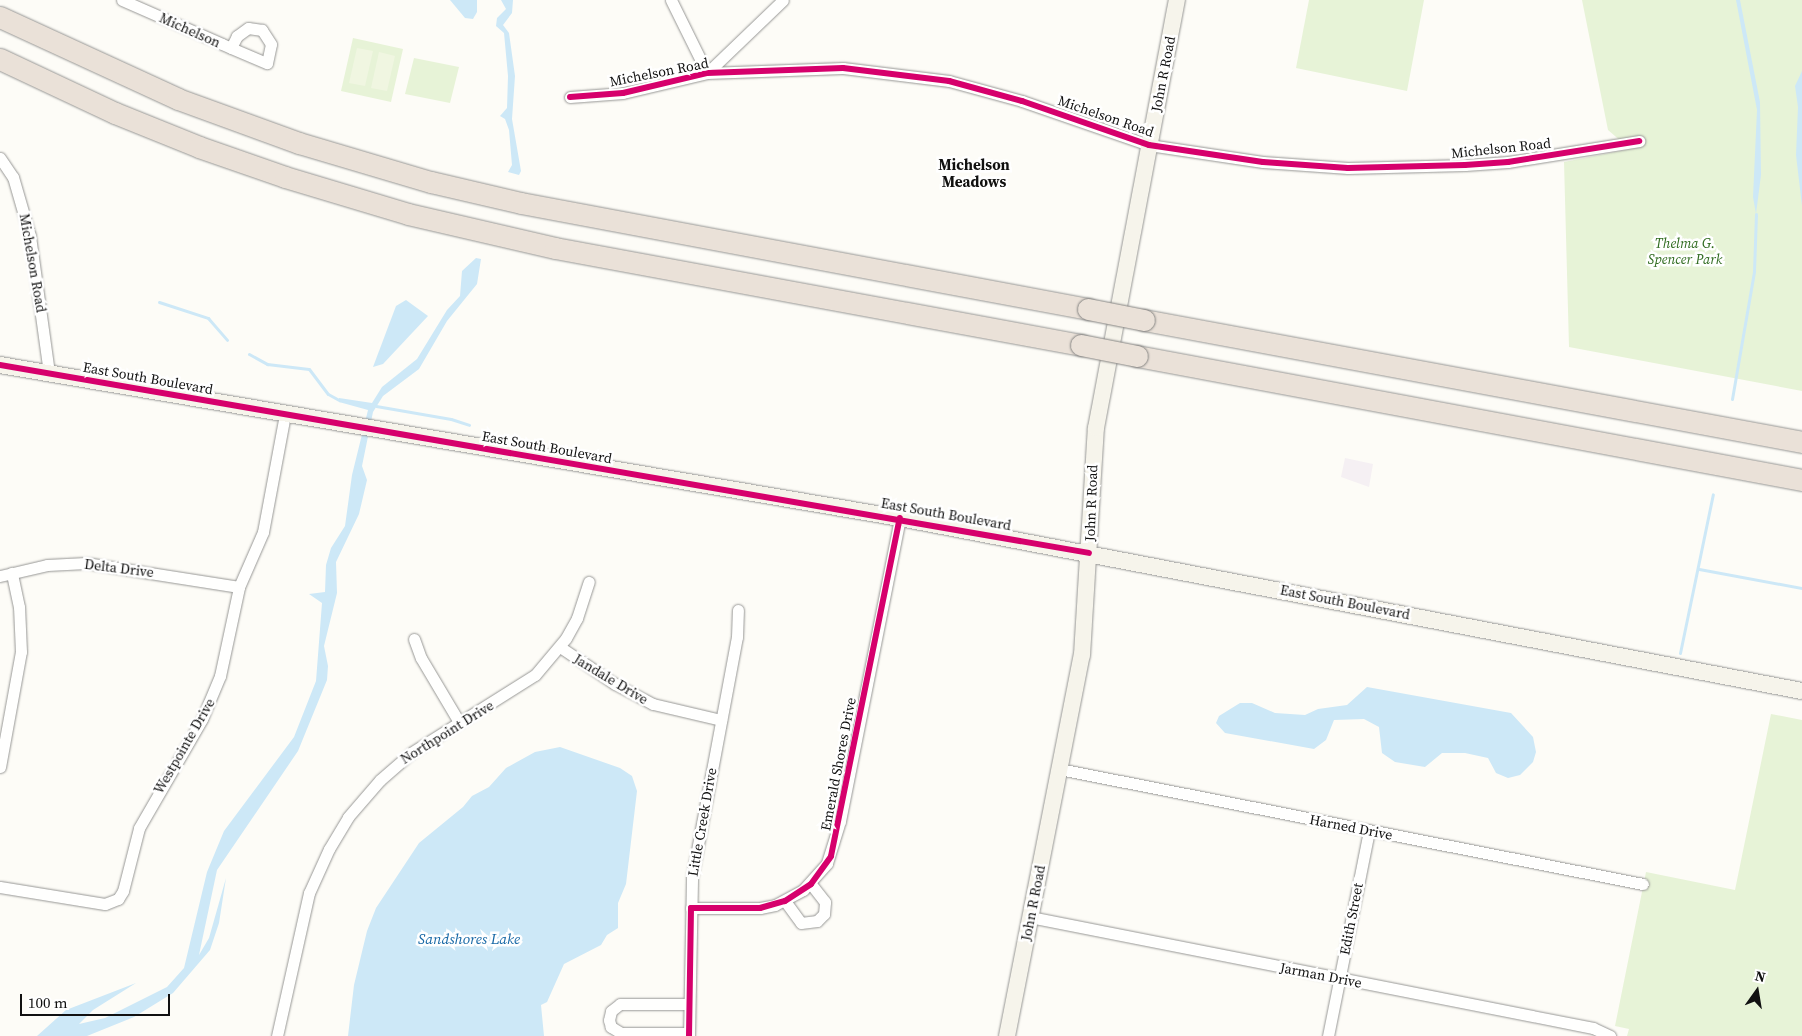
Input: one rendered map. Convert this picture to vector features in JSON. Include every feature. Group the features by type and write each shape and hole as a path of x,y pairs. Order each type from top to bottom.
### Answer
{"highway":[{"path":"0,17 178,99 299,143 431,182 521,203 1802,442"},
{"path":"0,59 115,113 213,152 408,214 555,248 1802,480"}],"street":[{"name":"Michelson","path":"122,0 231,48"},
{"path":"671,0 708,74 783,0"},
{"name":"John R Road","path":"1007,1036 1082,655 1096,428 1177,0"},
{"name":"Michelson Road","path":"570,97 623,93 708,74 843,68 908,74 1009,98 1149,145 1262,162 1394,168 1508,162 1638,141"},
{"name":"Michelson Road","path":"0,158 13,177 30,236 49,374"},
{"name":"East South Boulevard","path":"0,365 377,432 900,518 1802,691"},
{"name":"Westpointe Drive","path":"0,887 94,904 118,899 139,828 213,695 225,658 239,586 263,532 285,415"},
{"name":"Emerald Shores Drive","path":"691,908 760,908 785,901 810,884 827,864 837,836 900,518"},
{"name":"Delta Drive","path":"0,576 47,565 86,563 239,586"},
{"path":"0,767 21,652 19,606 12,573"},
{"name":"Northpoint Drive","path":"277,1036 305,905 338,832 367,793 393,767 459,722 535,676 560,648 578,618 589,582"},
{"name":"Little Creek Drive","path":"689,1035 691,908 697,842 737,637 738,610"},
{"path":"414,639 421,658 459,722"},
{"name":"Jandale Drive","path":"560,648 615,684 653,704 721,720"},
{"name":"Harned Drive","path":"1059,769 1643,884"},
{"name":"Edith Street","path":"1328,1036 1369,831"},
{"path":"785,901 801,923 817,921 824,914 825,902 810,884"},
{"name":"Jarman Drive","path":"1030,917 1593,1028 1610,1036"},
{"path":"689,1004 620,1004 611,1011 608,1020 611,1027 621,1033 689,1035"}],"shaded area":[{"path":"1345,458 1373,464 1369,487 1341,477"}],"green space":[{"path":"1309,0 1424,0 1407,91 1296,68"},
{"name":"Thelma G. Spencer Park","path":"1582,0 1802,0 1802,391 1569,347 1564,162 1630,149 1608,130"},
{"path":"353,38 403,49 391,102 341,91"},
{"path":"357,48 373,51 365,86 349,83"},
{"path":"379,52 395,56 387,91 371,88"},
{"path":"414,58 459,67 450,103 405,94"},
{"path":"1771,714 1802,720 1802,1036 1627,1036 1629,1029 1615,1026 1646,872 1735,890"}],"water":[{"path":"450,0 477,0 477,12 473,19 465,18"},
{"path":"501,0 513,0 512,13 503,25 509,33 515,76 512,119 521,171 519,175 508,172 512,165 509,130 505,119 500,116 507,108 508,76 504,33 496,26 497,18 506,9"},
{"path":"1736,0 1740,0 1760,102 1761,175 1756,214 1753,197 1757,110"},
{"path":"1802,71 1802,206 1796,155 1798,107 1795,86"},
{"path":"476,258 481,259 477,284 447,321 419,369 383,396 373,412 362,466 367,480 359,514 336,562 337,593 324,646 328,666 327,680 298,751 217,870 199,955 209,938 226,878 219,923 210,950 173,993 134,1017 87,1036 37,1036 66,1010 136,983 93,1010 79,1024 105,1018 167,987 184,968 207,872 224,831 294,737 316,681 322,603 309,594 325,592 326,565 331,548 345,526 352,475 368,410 339,402 339,398 372,403 382,387 417,359 447,310 460,296 462,271"},
{"path":"406,300 428,316 383,364 373,367 396,306"},
{"path":"1367,687 1511,713 1533,737 1536,752 1533,762 1520,775 1508,778 1496,773 1488,758 1465,753 1442,753 1425,767 1395,762 1382,753 1379,727 1364,719 1334,720 1326,740 1314,749 1225,733 1216,723 1219,716 1240,703 1252,703 1275,713 1305,715 1318,709 1347,705"},
{"name":"Sandshores Lake","path":"560,747 620,768 632,776 637,791 626,884 618,903 618,928 607,935 601,945 564,964 547,1002 541,1005 544,1036 348,1036 354,985 367,931 376,908 419,843 463,807 472,796 489,787 506,768 535,752"}],"waterway":[{"path":"1732,399 1754,271 1756,214"},
{"path":"159,302 208,318 227,340"},
{"path":"249,354 267,364 309,369 328,394 339,400"},
{"path":"376,406 451,419 469,425"},
{"path":"1680,653 1713,494"},
{"path":"1699,569 1802,588"}],"cycle path":[{"path":"570,97 623,93 707,73 843,68 949,81 1022,101 1149,145 1263,162 1348,168 1465,165 1508,162 1639,141"},
{"path":"0,365 1089,553"},
{"path":"689,1036 691,908 760,908 785,901 811,884 831,856 900,518"}],"district":[{"name":"Michelson Meadows","path":"974,172"}]}
